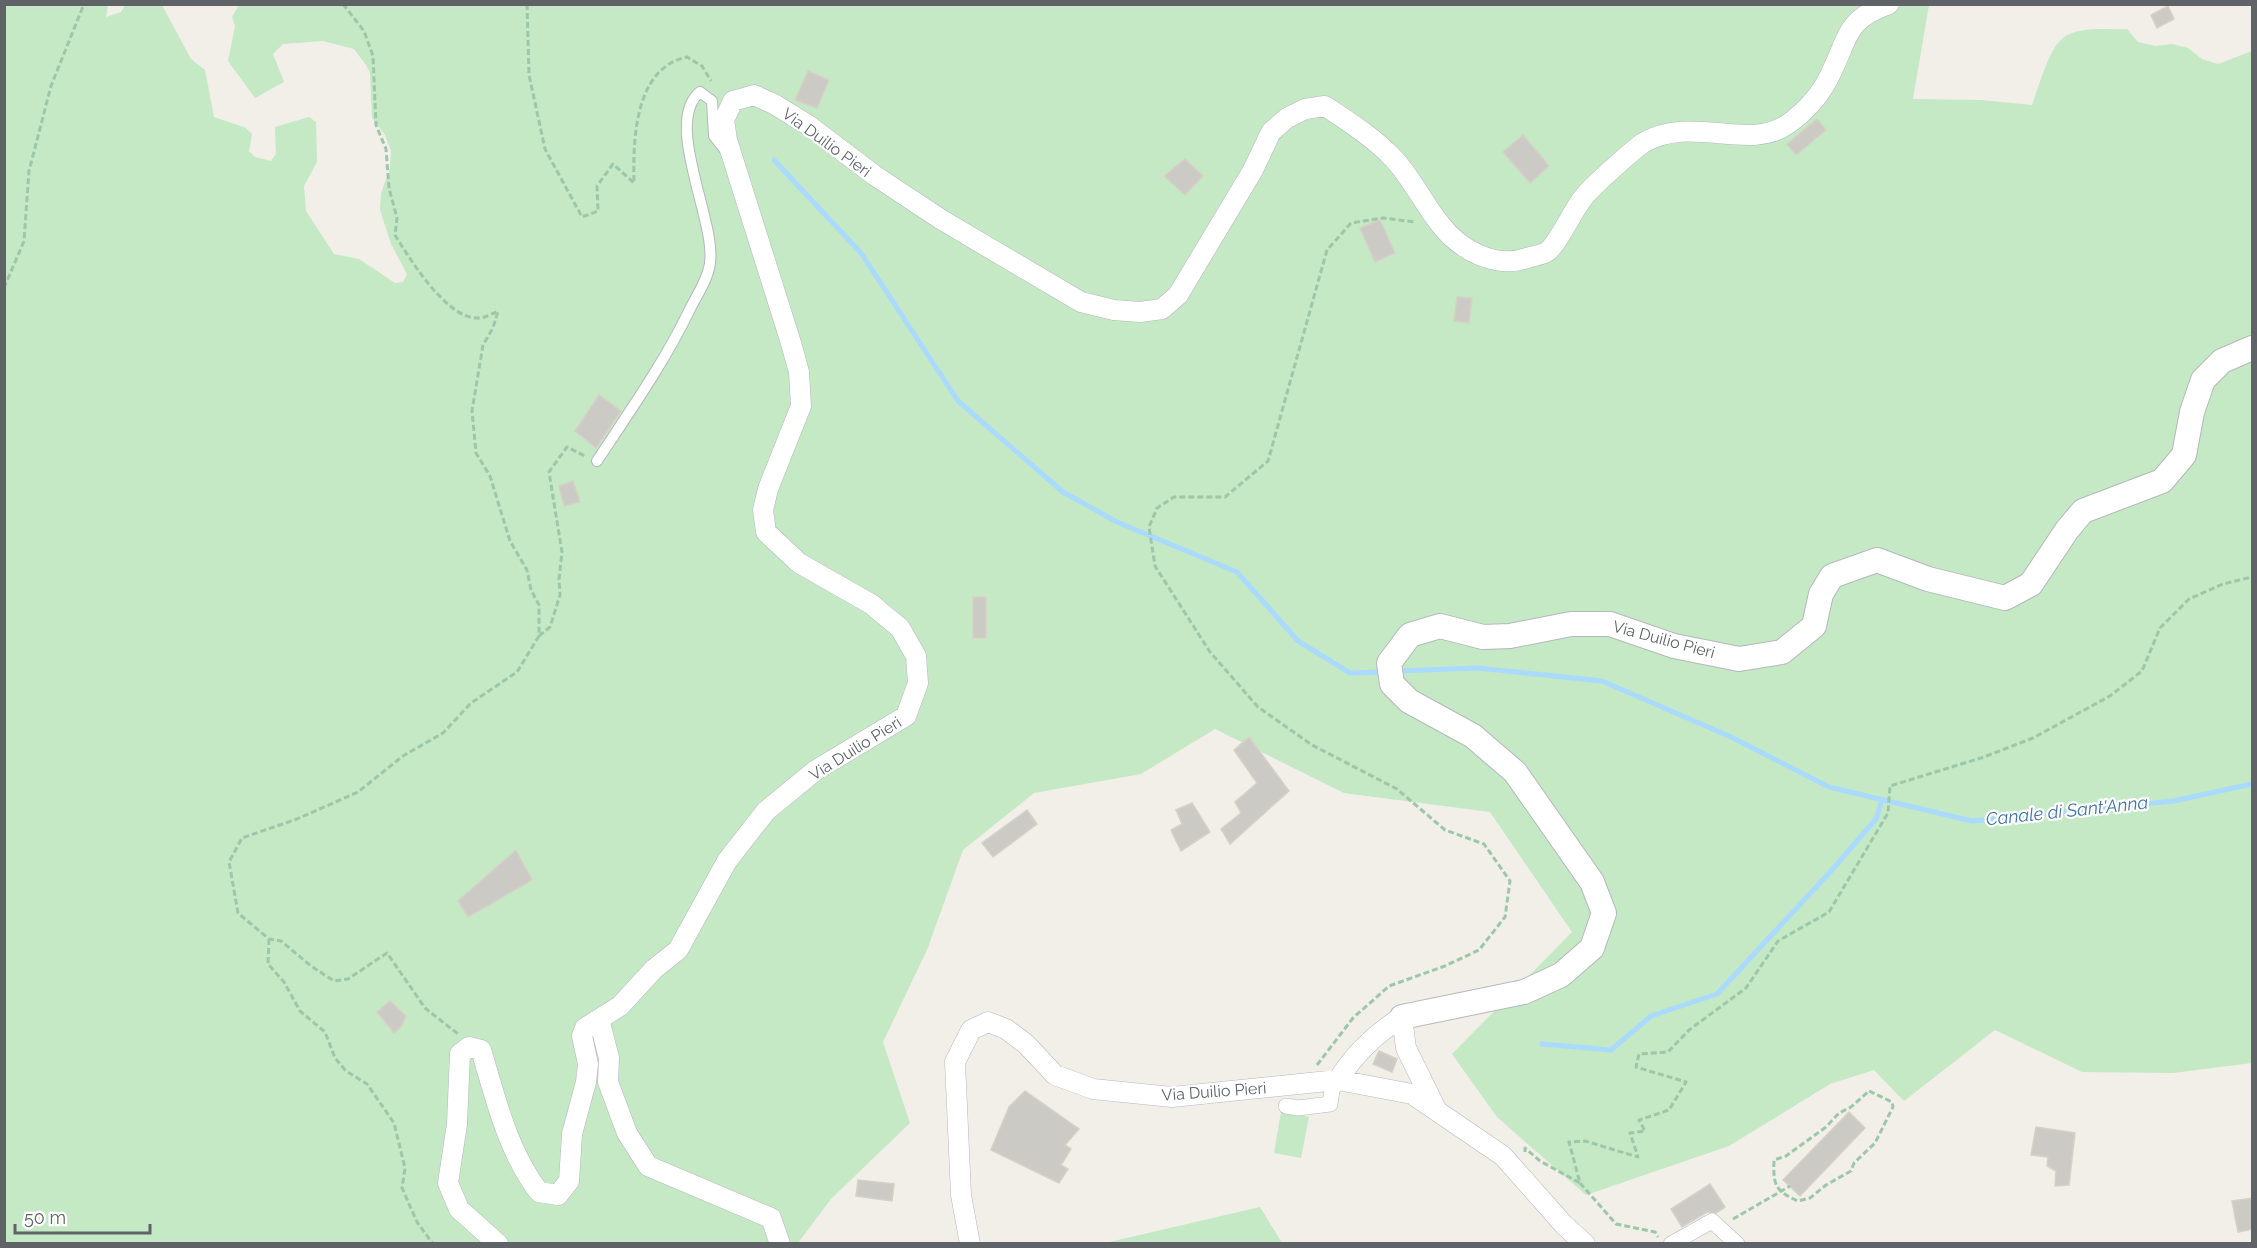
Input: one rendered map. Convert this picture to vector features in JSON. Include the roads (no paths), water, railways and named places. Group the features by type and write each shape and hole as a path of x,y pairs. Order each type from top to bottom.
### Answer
{"street":[{"name":"Via Duilio Pieri","path":"498,1244 459,1209 448,1183 457,1124 460,1054 469,1047 481,1050 509,1140 524,1172 538,1192 558,1196 568,1181 572,1134 586,1083 587,1056 582,1036 585,1028 620,1006 654,969 678,950 727,861 766,811 816,770 906,716 918,683 916,656 900,628 872,604 799,563 766,532 763,510 768,489 801,406 799,372 730,151 724,120 729,106 740,98 754,95 774,104 808,125 874,176 990,250 1082,302 1113,310 1140,312 1162,309 1178,295 1248,180 1271,132 1287,118 1305,109 1324,106 1366,133 1393,158 1418,188 1441,225 1469,250 1498,263 1521,260 1548,251 1583,197 1643,143 1672,133 1699,130 1761,136 1787,124 1812,103 1831,73 1843,40 1853,23 1869,11 1889,4"},
{"name":"Via Duilio Pieri","path":"1338,1080 1349,1062 1375,1034 1402,1017 1524,992 1561,975 1592,948 1604,913 1592,882 1515,772 1473,736 1409,700 1390,673 1410,635 1440,626 1483,637 1510,636 1571,624 1610,624 1674,646 1739,659 1782,652 1814,626 1821,594 1832,576 1877,560 1928,579 2005,598 2031,584 2067,530 2083,511 2162,481 2184,455 2193,412 2203,380 2222,361 2253,348"},
{"path":"1402,1017 1406,1048 1438,1112 1503,1156 1585,1244"},
{"path":"599,1019 609,1058 608,1082 627,1133 648,1166 771,1218 780,1244"},
{"name":"Via Duilio Pieri","path":"970,1244 961,1195 956,1062 971,1030 988,1022 1006,1029 1019,1039 1055,1075 1093,1089 1172,1097 1338,1080 1412,1094 1438,1112"},
{"path":"1286,1106 1298,1108 1330,1104 1332,1090 1338,1080"},
{"path":"1671,1244 1713,1221 1737,1244"}],"lane":[{"path":"597,461 667,355 710,265 711,243 687,140 688,106 691,99 700,92 712,101 714,136 722,148 730,151"}],"waterway":[{"path":"774,160 861,253 958,401 1063,492 1117,522 1237,572 1298,641 1350,673 1385,672"},
{"name":"Canale di Sant'Anna","path":"1397,671 1477,668 1602,681 1731,737 1829,787 1972,821 2174,801 2252,784"},
{"path":"1542,1044 1611,1050 1651,1016 1717,994 1876,819 1882,800"}]}
